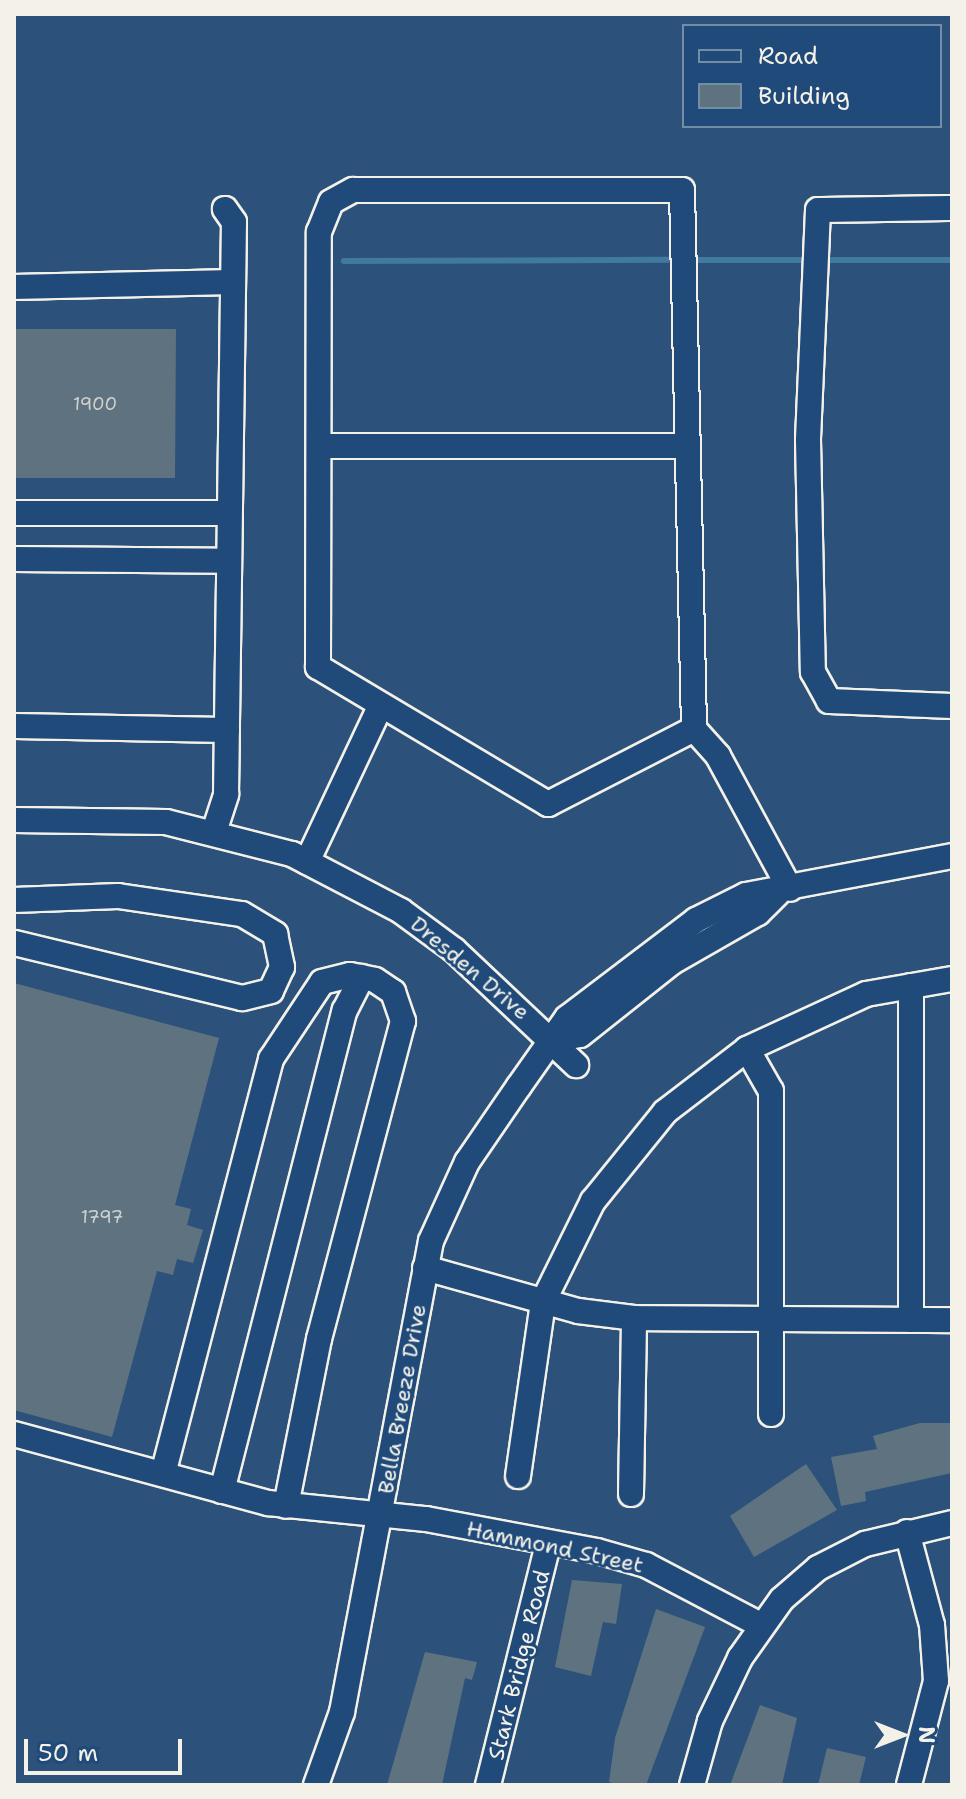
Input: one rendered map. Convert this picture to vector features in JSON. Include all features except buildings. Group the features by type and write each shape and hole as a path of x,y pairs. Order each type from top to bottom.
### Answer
{"street":[{"path":"694,729 548,804 379,709 318,667 319,232 331,202 353,190 682,190 694,729 718,756 784,891"},
{"path":"952,208 818,210 808,440 813,672 829,701 952,706"},
{"path":"214,832 226,794 234,222 225,209"},
{"path":"14,287 232,282"},
{"path":"320,446 688,446"},
{"path":"14,513 229,513"},
{"path":"14,559 228,561"},
{"path":"307,862 379,709"},
{"path":"14,726 227,730"},
{"name":"Dresden Drive","path":"14,820 122,817 214,832 307,862 401,911 554,1040 576,1065"},
{"path":"554,1040 580,1035 672,962 758,913 784,891 865,867 952,856"},
{"path":"14,900 118,896 242,914 275,934 282,967 271,991 242,998 14,943"},
{"path":"222,1491 345,1010 362,977"},
{"path":"163,1474 271,1059 322,982 362,977 393,992 403,1021 319,1339 286,1506"},
{"path":"518,1476 543,1302 602,1190 665,1112 747,1049 866,994 952,979"},
{"path":"911,986 911,1320"},
{"name":"Bella Breeze Drive","path":"316,1785 342,1712 382,1520 425,1268 467,1162 554,1040"},
{"path":"747,1049 771,1091 771,1414"},
{"path":"425,1268 543,1302 634,1318 952,1320"},
{"path":"631,1494 634,1318"},
{"name":"Hammond Street","path":"14,1434 286,1506 382,1520 426,1519 646,1565 762,1626"},
{"path":"692,1785 710,1721 762,1626 818,1568 907,1532 952,1523"},
{"path":"907,1532 932,1625 936,1681 909,1785"},
{"name":"Stark Bridge Road","path":"488,1785 548,1544"}],"waterway":[{"path":"344,261 667,260"},
{"path":"694,260 810,260"},
{"path":"821,260 952,260"}]}
